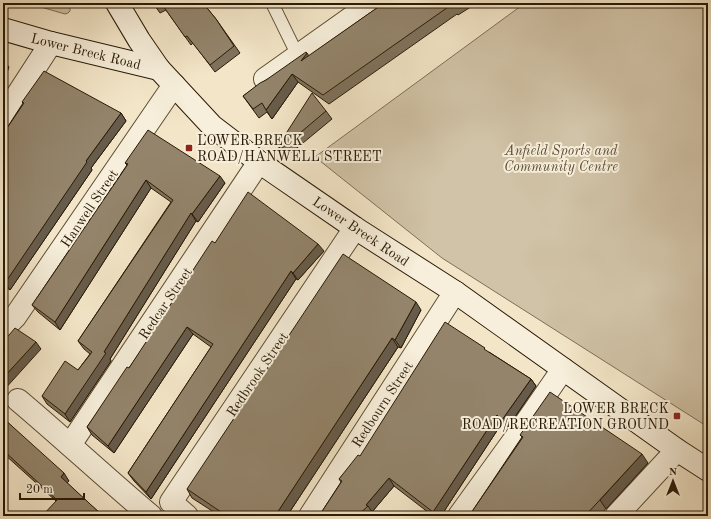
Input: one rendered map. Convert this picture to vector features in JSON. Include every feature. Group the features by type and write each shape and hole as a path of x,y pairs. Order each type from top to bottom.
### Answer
{"street":[{"path":"117,3 139,40 159,69"},
{"path":"265,80 367,5"},
{"name":"Lower Breck Road","path":"3,28 51,43 159,69 212,126 259,162 355,228 455,292 677,450 708,470"},
{"path":"3,118 51,43"},
{"name":"Hanwell Street","path":"7,317 174,85"},
{"name":"Redcar Street","path":"70,445 259,162"},
{"name":"Redbrook Street","path":"187,516 171,502 355,228"},
{"name":"Redbourn Street","path":"310,516 455,292"},
{"path":"459,516 563,369"},
{"path":"18,400 151,516"},
{"path":"616,516 677,450"}],"lane":[{"path":"272,3 298,56"}],"green space":[{"path":"27,3 68,3 70,11 65,14"},
{"name":"Anfield Sports and Community Centre","path":"525,3 708,3 708,427 442,258 315,157"}],"building":[{"path":"153,3 160,3 155,6"},
{"path":"161,3 203,3 234,46 210,65 187,36 185,37"},
{"path":"384,3 458,3 452,7 451,5 323,95 292,74 266,110 262,103 253,109 243,96 306,52 307,53 301,61"},
{"path":"44,71 121,113 86,161 87,162 5,283 3,281 3,134 24,103 22,102"},
{"path":"312,93 326,111 281,149 278,146"},
{"path":"148,130 220,176 192,214 191,213 104,352 106,353 65,414 42,396 65,361 78,370 92,352 78,341 173,200 146,180 55,322 32,305 128,164 125,163"},
{"path":"248,192 318,244 293,273 291,271 146,492 128,473 213,344 187,327 108,446 87,427 127,367 129,368 212,241 215,243"},
{"path":"343,254 416,302 395,340 392,338 275,516 227,516 187,489"},
{"path":"445,322 531,379 502,420 497,415 433,512 389,478 366,505 368,506 357,516 319,516 342,481 339,479 358,455 360,456"},
{"path":"15,328 36,342 3,378 3,342"},
{"path":"550,392 642,454 585,516 469,516 523,437 520,435"},
{"path":"3,418 64,473 61,477 103,516 42,516 57,500 3,450"}],"place":[{"name":"LOWER BRECK ROAD/HANWELL STREET","path":"189,148"},
{"name":"LOWER BRECK ROAD/RECREATION GROUND","path":"677,416"}]}
